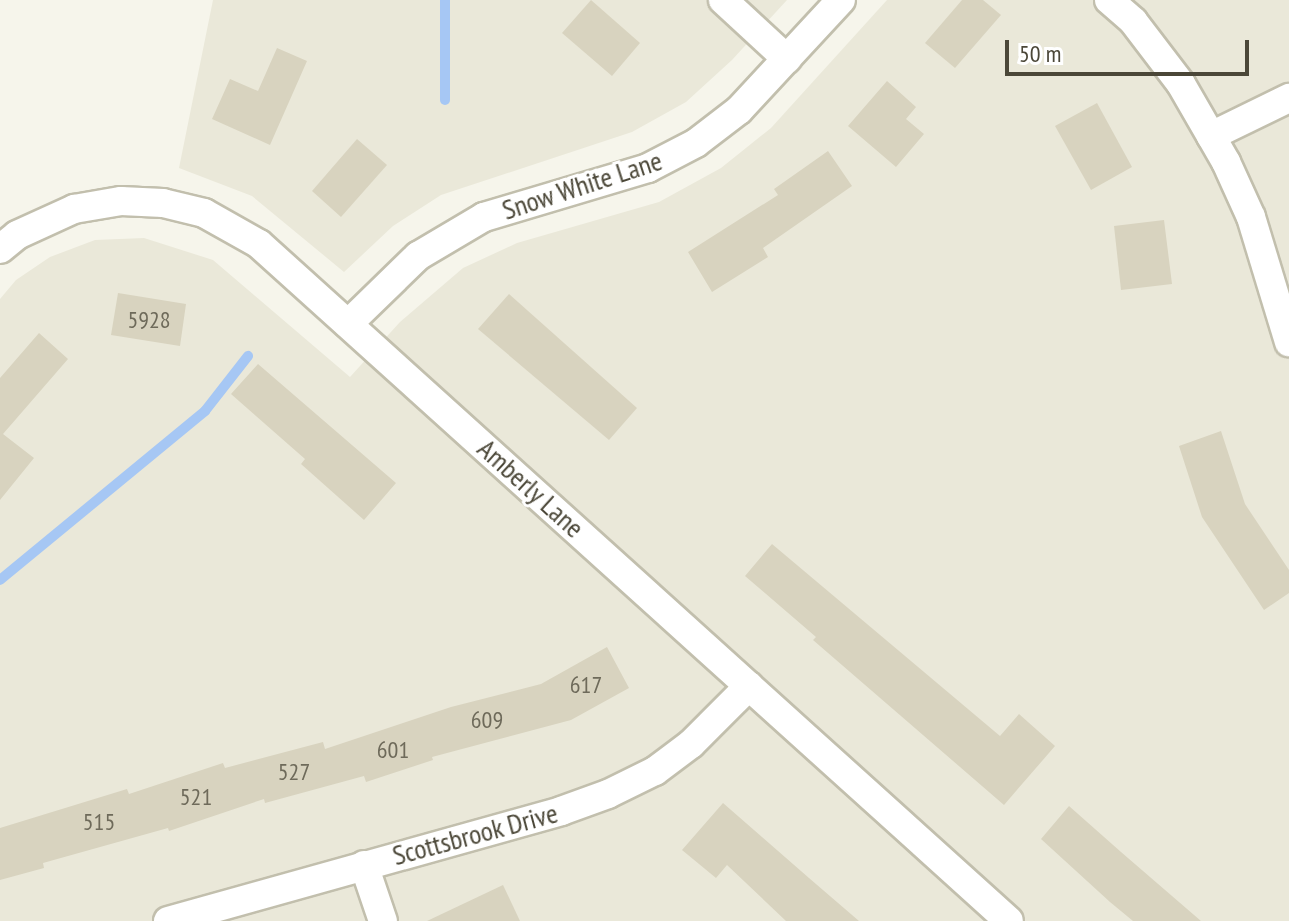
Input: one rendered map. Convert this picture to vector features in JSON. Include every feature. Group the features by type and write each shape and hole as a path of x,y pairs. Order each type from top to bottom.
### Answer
{"street":[{"path":"723,0 787,59"},
{"name":"Snow White Lane","path":"348,324 418,256 484,217 648,168 696,143 739,110 841,0"},
{"path":"1109,0 1133,21 1181,84 1211,136 1251,217 1289,342"},
{"path":"1211,136 1289,98"},
{"name":"Amberly Lane","path":"0,249 17,235 74,209 121,201 163,203 204,213 259,244 1009,921"},
{"name":"Scottsbrook Drive","path":"168,921 561,811 608,794 655,771 691,744 749,686"},
{"path":"364,865 383,921"}],"shaded area":[{"path":"213,0 787,0 732,60 686,102 632,132 441,195 393,226 344,272 252,196 179,168"},
{"path":"887,0 1289,0 1289,921 0,921 0,299 16,280 50,257 95,240 144,238 213,260 350,377 400,322 463,268 517,243 659,202 721,168 771,128"}],"building":[{"path":"591,0 640,43 612,76 562,33"},
{"path":"962,0 983,0 1001,15 955,68 925,43"},
{"path":"277,48 307,61 270,145 212,119 230,79 258,91"},
{"path":"887,81 916,107 906,119 924,134 896,167 848,126"},
{"path":"1097,103 1132,167 1091,190 1055,126"},
{"path":"357,139 387,165 341,217 312,191"},
{"path":"828,151 852,186 763,248 768,257 712,292 688,252 778,195 774,189"},
{"path":"1164,220 1172,284 1121,290 1114,226"},
{"path":"118,293 186,304 180,346 111,335"},
{"path":"509,294 637,408 609,440 478,329"},
{"path":"39,333 68,359 3,434 34,458 0,500 0,378"},
{"path":"258,364 396,483 364,520 301,464 305,459 231,394"},
{"path":"1221,431 1245,504 1289,570 1289,593 1264,610 1202,517 1179,446"},
{"path":"772,544 1000,736 1019,714 1055,746 1004,805 813,640 816,637 745,576"},
{"path":"607,647 629,688 571,720 432,757 433,760 366,782 364,776 265,803 264,799 169,831 168,828 43,863 44,868 0,880 0,828 127,789 129,794 223,763 225,768 323,742 325,749 451,707 541,684"},
{"path":"723,803 859,921 786,921 727,865 716,878 682,850"},
{"path":"1069,806 1201,921 1133,921 1110,902 1041,839"},
{"path":"503,885 520,921 427,921"}],"waterway":[{"path":"445,0 445,100"},
{"path":"0,580 205,411 248,356"}]}
